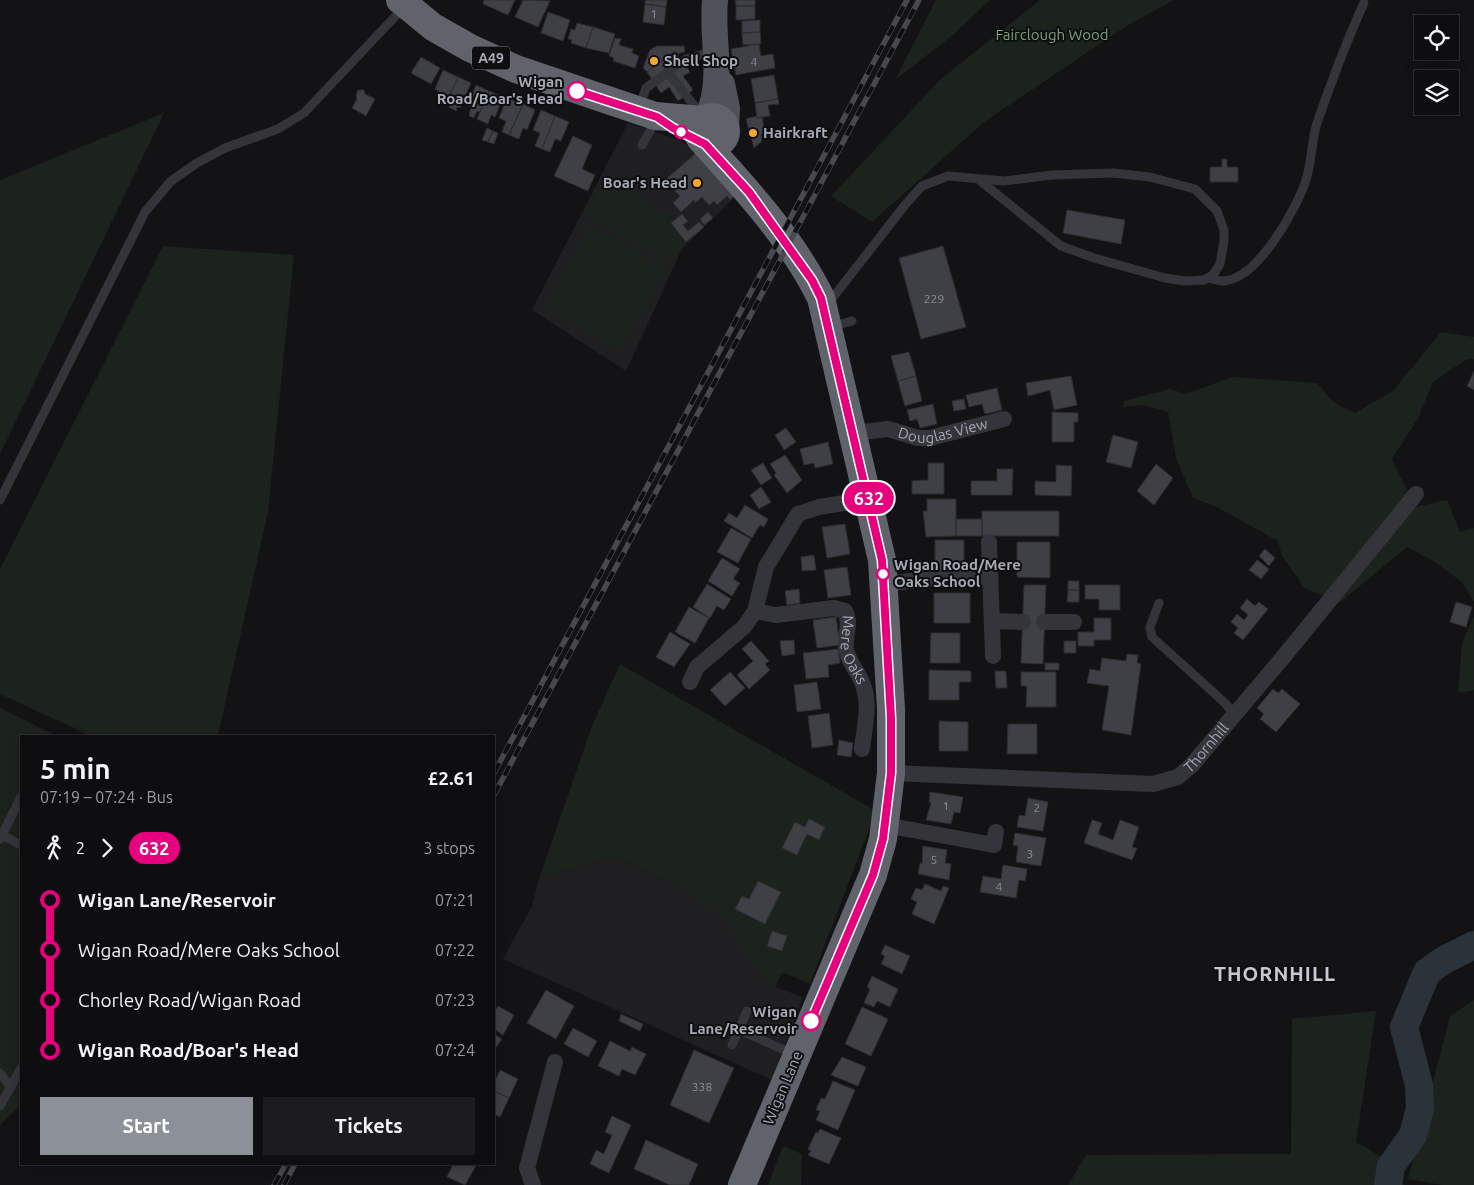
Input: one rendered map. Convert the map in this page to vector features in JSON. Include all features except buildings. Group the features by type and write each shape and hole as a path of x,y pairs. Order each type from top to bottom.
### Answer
{"highway":[{"name":"A49","path":"403,3 433,27 478,52 516,69 650,115 673,128 710,129"},
{"name":"Wigan Lane","path":"710,129 738,156 752,196 812,280 830,312 853,433 882,560 891,718 891,773 885,825 873,875 742,1185"}],"main road":[{"path":"710,129 717,61 715,0"}],"street":[{"name":"Douglas View","path":"853,433 888,429 918,438 930,438 1004,418"},
{"name":"Thornhill","path":"891,773 1153,784 1178,776 1191,766 1416,494"},
{"path":"690,682 697,667 744,627 755,611 766,567 798,514 819,507 869,500"},
{"path":"989,542 993,656"},
{"path":"884,584 938,578 990,577"},
{"name":"Mere Oaks","path":"755,611 776,615 834,608 845,611 848,624 847,656 860,678 866,697 862,749"},
{"path":"992,621 1023,622"},
{"path":"1044,622 1074,622"},
{"path":"885,825 994,845 996,832"},
{"path":"533,1185 527,1168 555,1062"}],"lane":[{"path":"0,500 145,212 170,182 197,163 225,148 278,129 304,113 403,3"},
{"path":"978,179 1066,248 1165,278 1185,281 1208,278 1223,281 1232,278 1255,263 1270,248 1290,215 1305,182 1316,126 1364,3"},
{"path":"642,145 651,130 646,88 686,59 704,54 717,61"},
{"path":"668,72 710,129"},
{"path":"830,312 905,205 922,186 948,176 1004,181 1052,175 1113,173 1150,177 1195,189 1217,210 1224,230 1220,264 1208,278"},
{"path":"1159,604 1150,627 1152,637 1224,702 1234,715"},
{"path":"20,799 1,836 20,845"},
{"path":"732,1045 747,1011"},
{"path":"739,1030 797,1055"},
{"path":"0,1106 20,1070"},
{"path":"0,1073 11,1087"}],"shaded area":[{"path":"628,123 682,141 719,171 735,197 682,249 626,371 532,310"},
{"path":"609,857 624,860 690,891 699,903 720,914 729,923 758,973 775,987 803,997 772,1080 503,959 532,906 539,879"}],"green space":[{"name":"Fairclough Wood","path":"936,0 990,0 953,35 895,80"},
{"name":"Fairclough Wood","path":"1040,0 1174,0 1128,25 984,122 872,222 831,196 941,79"},
{"path":"164,113 0,454 0,180"},
{"path":"607,174 656,210 666,211 674,221 671,224 686,242 671,266 584,214"},
{"path":"589,226 666,268 621,350 544,309"},
{"path":"163,246 294,255 268,512 218,735 89,735 0,694 0,569"},
{"path":"1441,332 1474,337 1474,359 1467,359 1433,382 1418,418 1392,459 1415,507 1447,500 1460,532 1474,528 1474,602 1462,582 1433,561 1407,547 1339,603 1305,588 1282,556 1278,541 1217,507 1193,498 1176,458 1168,412 1144,405 1123,407 1124,401 1170,389 1186,394 1232,377 1317,383 1334,403 1355,413 1393,391"},
{"path":"1474,616 1474,690 1458,693 1462,643"},
{"path":"620,664 876,811 810,984 782,972 775,987 758,973 744,955 729,923 720,914 698,903 690,891 624,860 609,857 539,879 592,726"},
{"path":"0,708 55,735 20,735 20,1106 0,1125"},
{"path":"1474,1000 1474,1185 1442,1185 1408,1179 1450,1016"},
{"path":"1376,1011 1356,1142 1399,1167 1404,1185 1068,1185 1086,1155 1291,1154 1292,1019"},
{"path":"783,1146 802,1154 801,1185 768,1185"}],"waterway":[{"path":"1388,1185 1391,1166 1413,1135 1420,1109 1419,1085 1404,1027 1427,972 1444,960 1474,945"}],"railway":[{"path":"495,771 907,0"},
{"path":"495,793 919,0"},
{"path":"274,1185 285,1165"},
{"path":"284,1185 294,1165"}],"bus line":[{"name":"632","path":"577,91 657,117 673,128 705,144 749,192 812,280 821,298 882,560 887,620 891,773 883,839 873,875 811,1021"}],"place":[{"name":"Shell Shop","path":"654,61"},
{"name":"Wigan Road/Boar's Head","path":"577,91"},
{"name":"Hairkraft","path":"753,133"},
{"name":"Boar's Head","path":"697,183"},
{"name":"Wigan Road/Mere Oaks School","path":"883,574"},
{"name":"Wigan Lane/Reservoir","path":"811,1021"}],"district":[{"name":"THORNHILL","path":"1275,974"}]}
